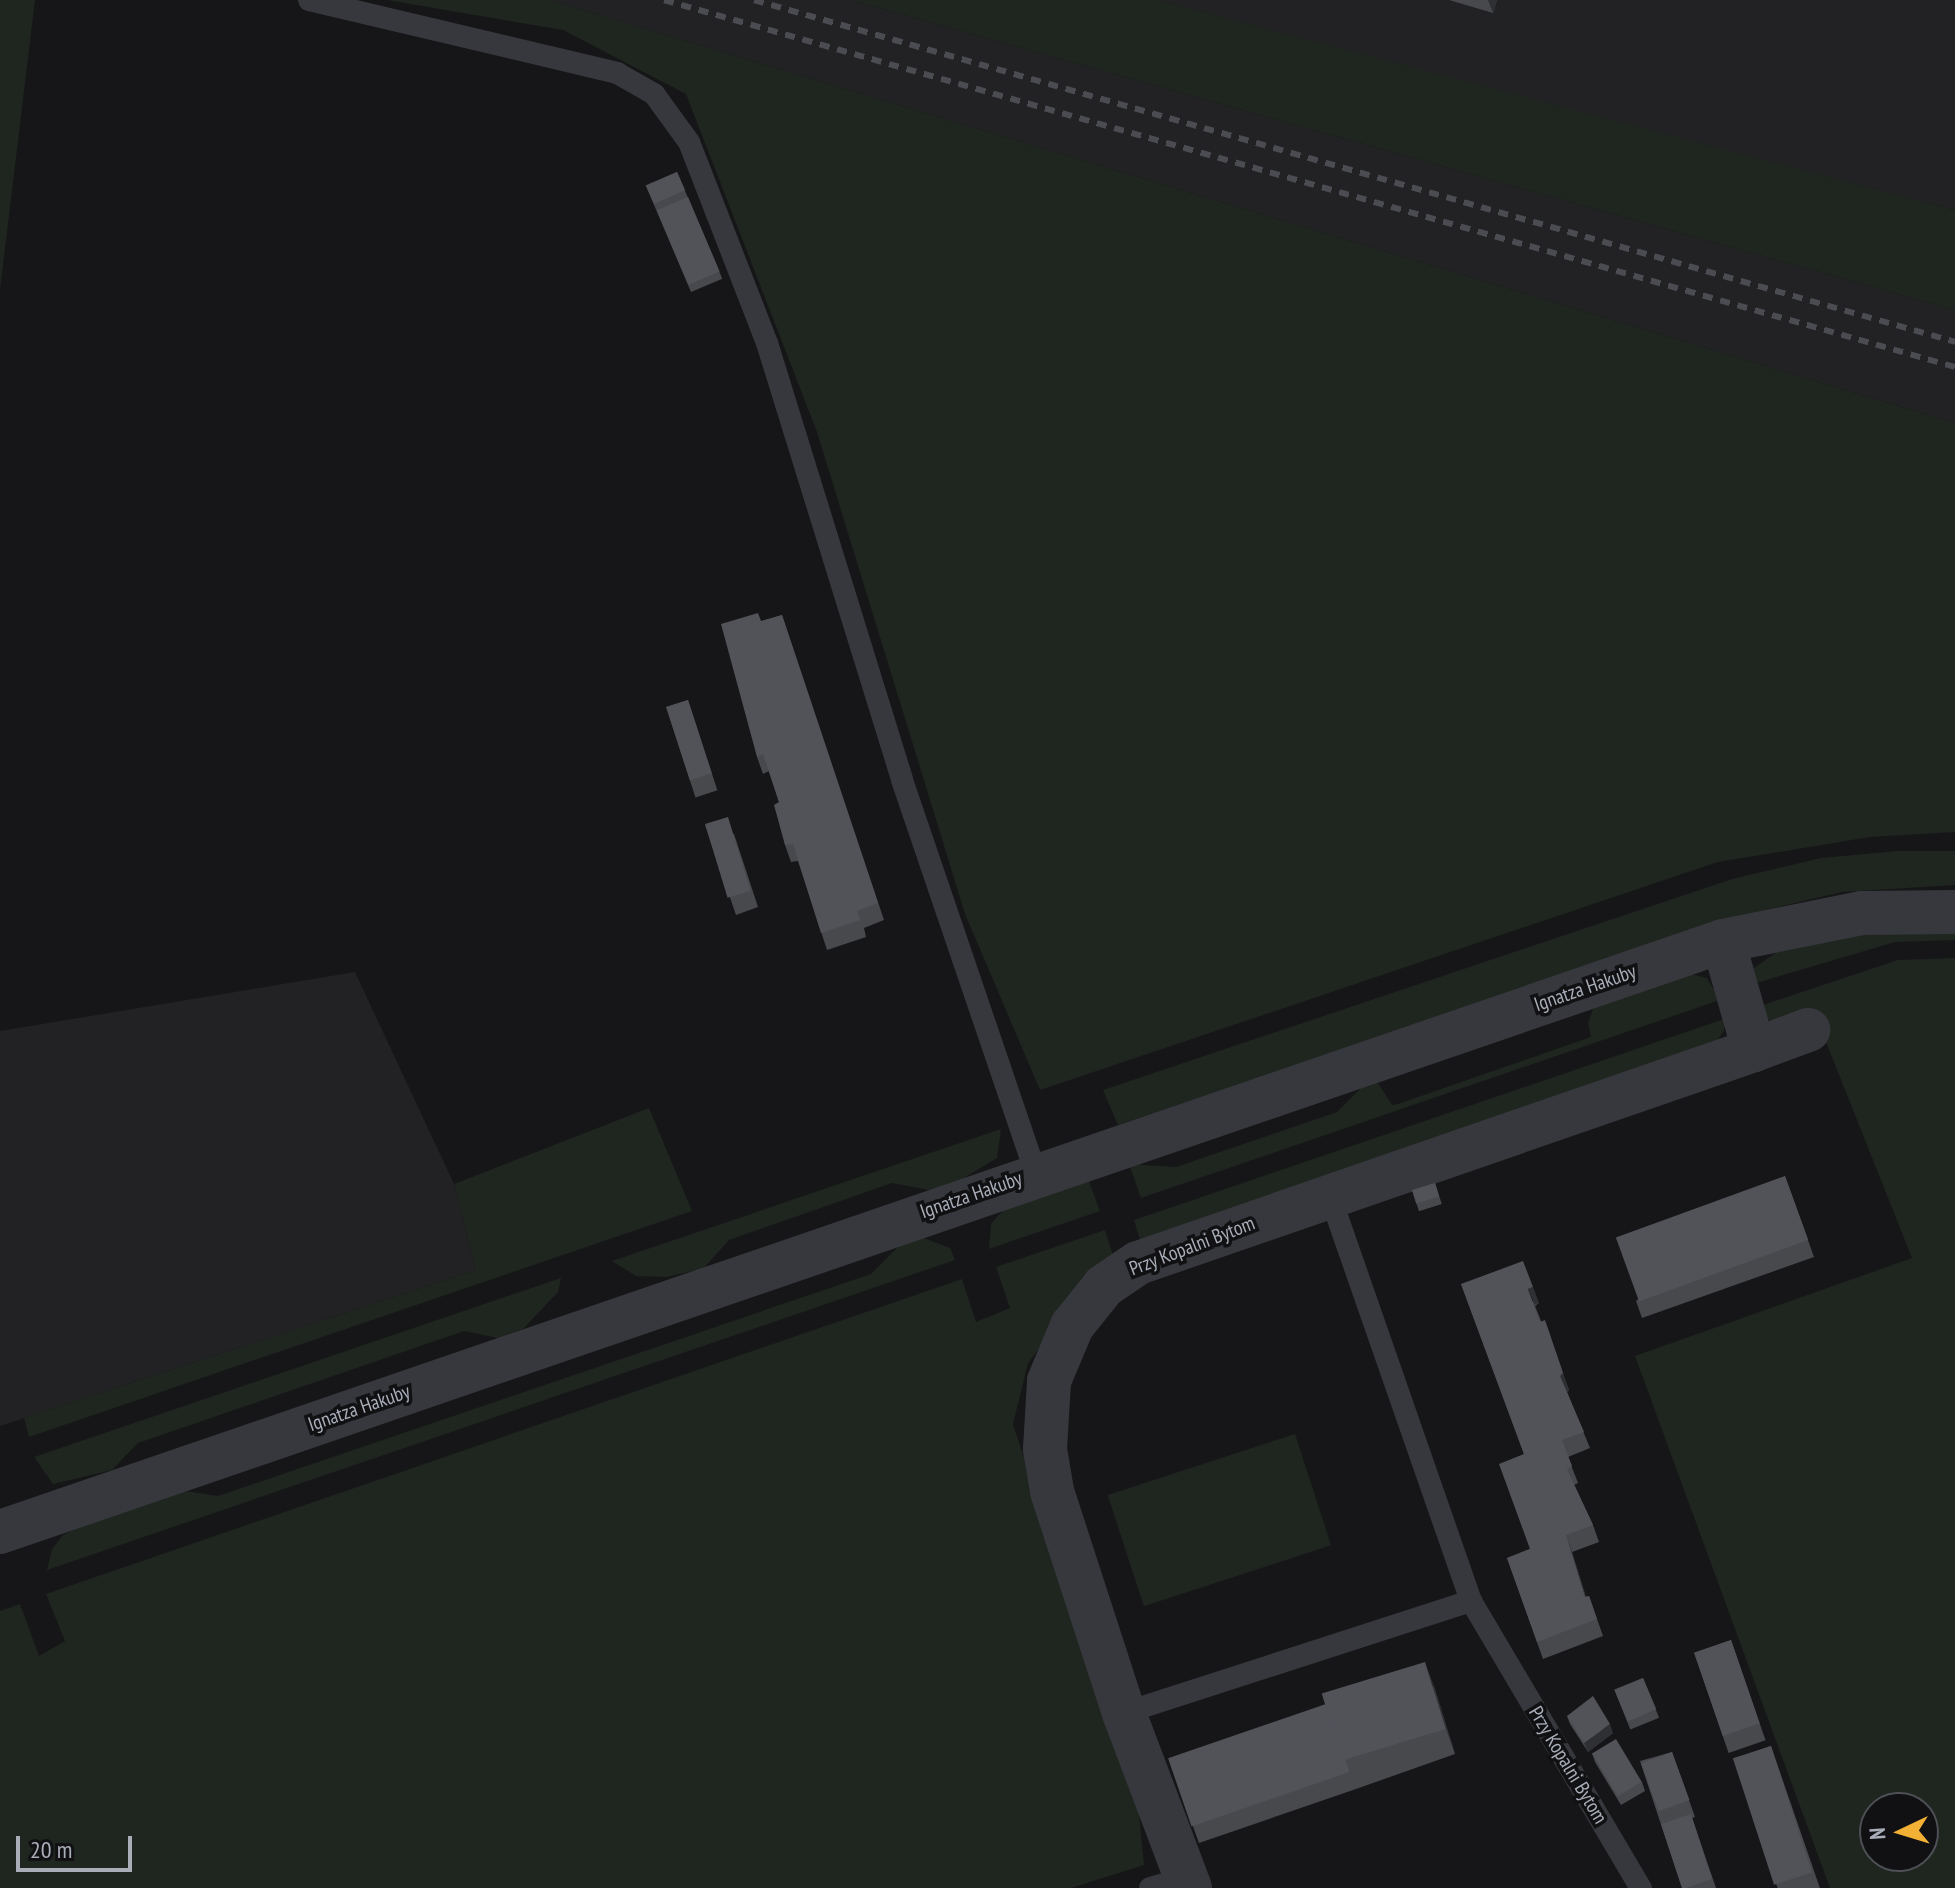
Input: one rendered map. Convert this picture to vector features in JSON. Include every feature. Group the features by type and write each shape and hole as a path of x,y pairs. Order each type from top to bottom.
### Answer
{"street":[{"name":"Ignatza Hakuby","path":"0,1532 1036,1173 1723,941 1862,913 1955,912"},
{"path":"1723,941 1754,1050"},
{"name":"Przy Kopalni Bytom","path":"1175,1885 1124,1713 1052,1491 1045,1449 1049,1381 1072,1326 1104,1286 1138,1263 1808,1030"}],"lane":[{"path":"309,0 617,73 654,94 689,142 767,343 902,780 1036,1173"},
{"name":"Przy Kopalni Bytom","path":"1330,1195 1471,1601 1641,1888"},
{"path":"1124,1713 1471,1601"}],"shaded area":[{"path":"0,0 35,0 0,290"},
{"path":"387,0 550,0 1955,423 1955,832 1870,837 1718,862 1040,1090 965,914 817,432 686,94 563,30"},
{"path":"550,0 851,0 1955,310 1955,423"},
{"path":"851,0 1158,0 1955,210 1955,310"},
{"path":"1158,0 1955,0 1955,210 1464,82"},
{"path":"1898,851 1955,851 1955,885 1842,892 1744,915 1118,1125 1103,1090 1732,879 1821,858"},
{"path":"1955,932 1955,940 1895,942 1753,984 1754,968 1777,952 1860,935"},
{"path":"1955,958 1955,1888 1830,1888 1635,1356 1912,1258 1814,1012 1783,1022 1769,1020 1757,1007 1898,960"},
{"path":"355,972 454,1184 476,1270 0,1426 0,1031"},
{"path":"1691,974 1707,978 1720,1000 1141,1198 1129,1164 1176,1167 1337,1112 1364,1085 1378,1083 1392,1105 1398,1104 1591,1037 1588,1023 1594,1006"},
{"path":"1724,1019 1724,1031 1712,1048 1141,1243 1134,1220"},
{"path":"649,1108 692,1211 29,1437 24,1418 476,1270 454,1184"},
{"path":"1001,1129 997,1158 954,1184 929,1190 892,1183 729,1240 703,1269 666,1277 636,1276 612,1261"},
{"path":"1088,1179 1100,1211 989,1249 991,1224 1006,1207"},
{"path":"1105,1230 1113,1255 1028,1363 1013,1424 1139,1814 1144,1865 1071,1888 0,1888 0,1611 20,1604 39,1656 65,1641 46,1594 962,1279 976,1322 1010,1308 996,1267"},
{"path":"921,1237 950,1248 955,1260 47,1570 52,1549 63,1535 88,1523 179,1490 218,1496 871,1274 902,1243"},
{"path":"561,1278 558,1292 523,1329 498,1338 464,1331 138,1443 112,1470 53,1484 34,1457"},
{"path":"1295,1434 1331,1545 1144,1606 1108,1495"}],"building":[{"path":"677,172 685,190 654,204 646,186"},
{"path":"688,197 720,272 688,285 657,210"},
{"path":"758,613 761,621 782,615 878,903 857,911 860,920 821,933 793,844 785,845 774,805 779,802 763,754 757,757 721,624"},
{"path":"688,700 712,773 690,780 666,707"},
{"path":"728,817 751,891 728,898 705,824"},
{"path":"1785,1176 1808,1240 1639,1301 1616,1238"},
{"path":"1435,1183 1439,1196 1416,1203 1412,1190"},
{"path":"1523,1261 1533,1287 1528,1289 1540,1322 1545,1320 1563,1373 1560,1376 1584,1432 1562,1440 1572,1466 1567,1469 1593,1525 1566,1535 1585,1597 1589,1596 1597,1619 1537,1642 1507,1558 1530,1549 1499,1464 1524,1454 1461,1284"},
{"path":"1731,1640 1760,1723 1723,1736 1694,1653"},
{"path":"1425,1662 1445,1729 1342,1761 1322,1694"},
{"path":"1643,1678 1656,1709 1628,1721 1614,1690"},
{"path":"1593,1696 1610,1724 1584,1743 1567,1716"},
{"path":"1326,1704 1349,1772 1192,1826 1168,1758"},
{"path":"1616,1739 1642,1782 1618,1796 1592,1753"},
{"path":"1771,1746 1812,1872 1774,1885 1733,1758"},
{"path":"1672,1752 1689,1800 1658,1811 1641,1763"},
{"path":"1691,1814 1712,1879 1682,1888 1661,1824"}],"railway":[{"path":"664,0 1955,367"},
{"path":"754,0 1955,342"}]}
